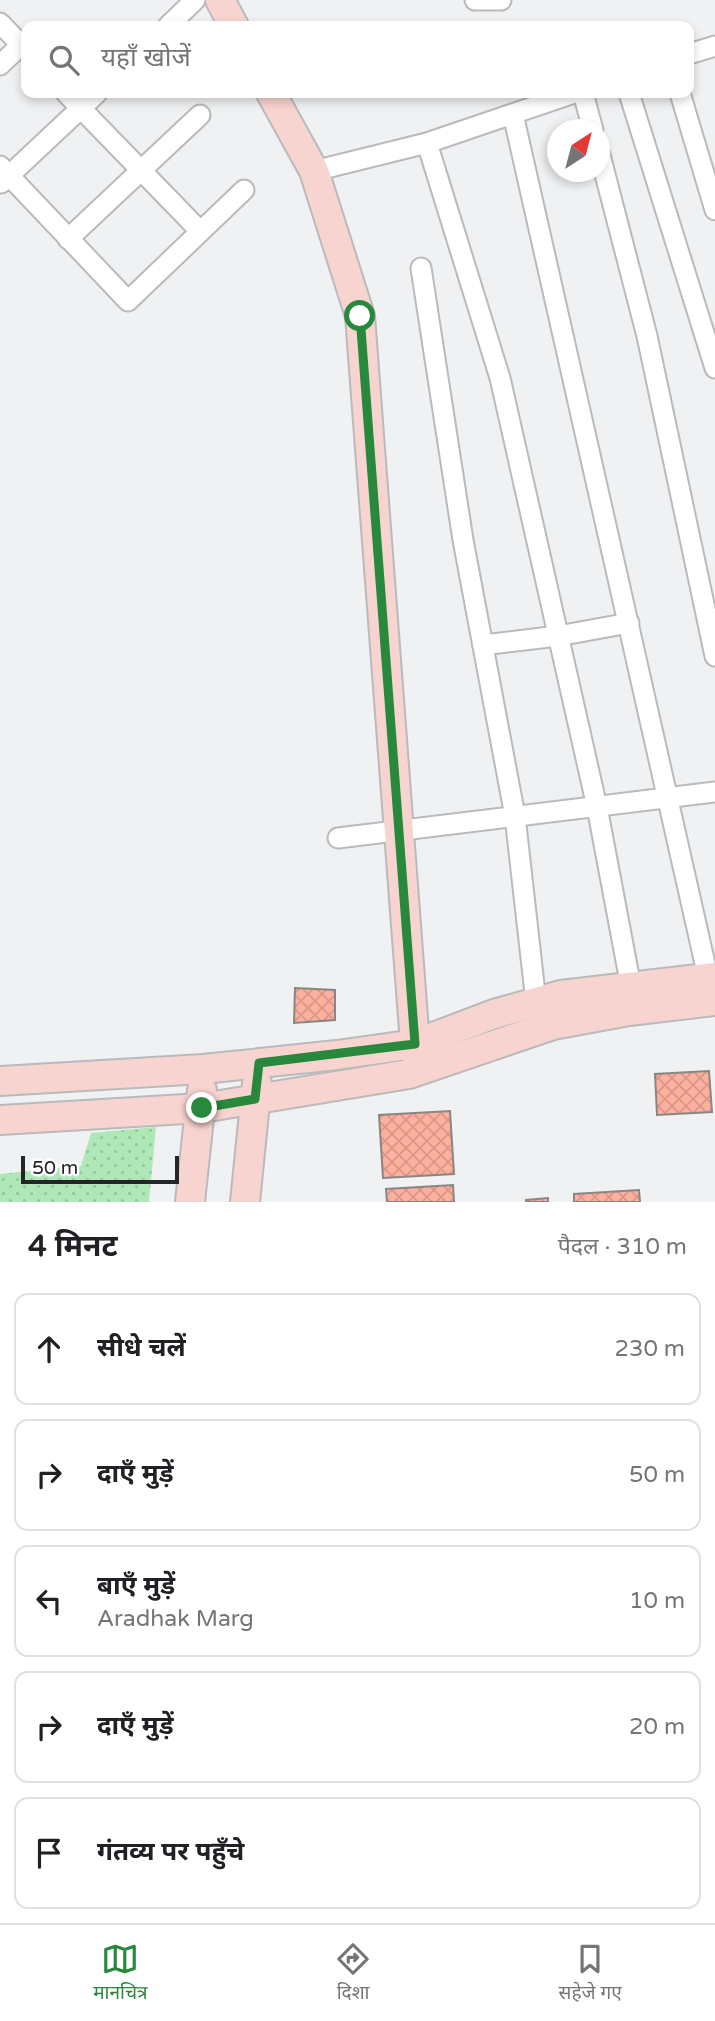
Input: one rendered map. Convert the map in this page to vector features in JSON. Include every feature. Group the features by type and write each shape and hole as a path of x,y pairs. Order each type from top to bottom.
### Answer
{"main road":[{"path":"220,0 231,21"},
{"path":"274,98 314,171 360,316 417,1057"},
{"path":"0,1081 203,1069 259,1063 417,1057 536,1002 561,995 631,986 713,985"},
{"path":"0,1121 202,1108 255,1099 417,1057 629,1011 713,985"},
{"path":"244,1202 259,1063"},
{"path":"190,1202 202,1108 203,1069"}],"street":[{"path":"172,21 195,0"},
{"path":"475,0 500,0"},
{"path":"0,23 21,45"},
{"path":"694,52 715,46"},
{"path":"0,65 21,50"},
{"path":"71,98 199,230"},
{"path":"91,98 3,175 128,302 199,230 244,190"},
{"path":"314,171 427,143 559,98"},
{"path":"584,98 590,119"},
{"path":"631,98 708,320 715,368"},
{"path":"681,98 715,210"},
{"path":"513,114 713,985"},
{"path":"68,239 200,115"},
{"path":"427,143 500,378 597,807 631,986"},
{"path":"607,182 647,336 715,656"},
{"path":"421,268 483,645 515,816 536,1002"},
{"path":"483,645 558,636 629,622"},
{"path":"338,838 715,792"}],"green space":[{"path":"156,1127 149,1202 0,1202 0,1174 81,1166 91,1133"}],"building":[{"path":"295,988 335,990 335,1020 294,1023"},
{"path":"709,1071 712,1112 657,1115 655,1074"},
{"path":"450,1111 454,1174 383,1178 379,1115"},
{"path":"453,1185 454,1202 387,1202 386,1189"},
{"path":"639,1190 640,1202 574,1202 574,1194"},
{"path":"548,1198 548,1202 526,1202 526,1200"}],"route":[{"path":"202,1108 255,1099 259,1063 415,1044 360,316"}]}
